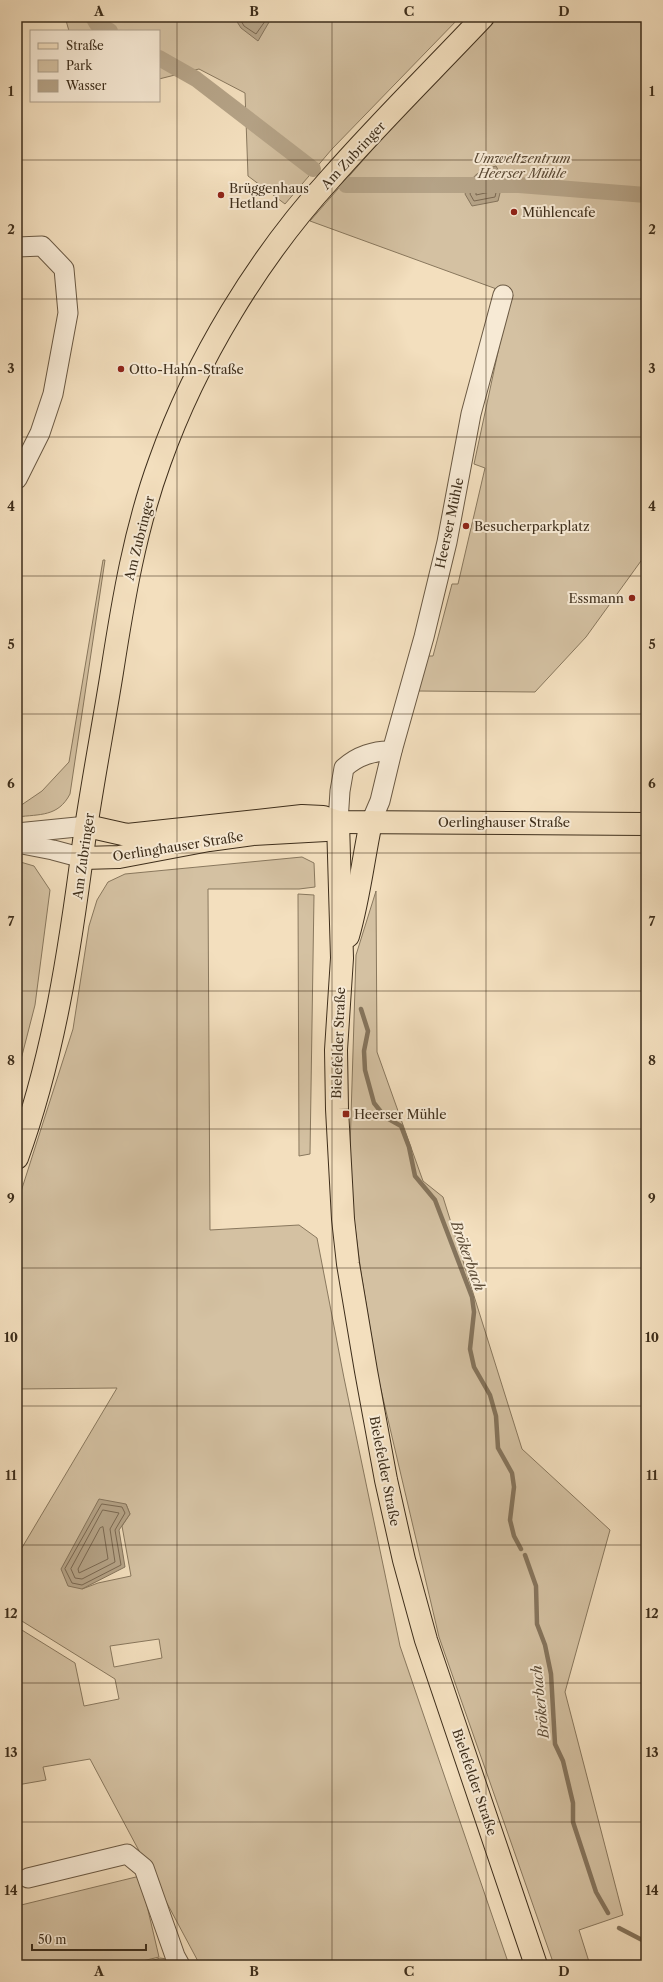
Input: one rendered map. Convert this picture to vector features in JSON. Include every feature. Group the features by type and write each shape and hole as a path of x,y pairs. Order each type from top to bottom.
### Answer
{"main road":[{"name":"Am Zubringer","path":"17,1158 28,1128 54,1034 79,889 82,858 123,605 140,527 160,461 186,399 213,345 236,307 290,227 328,180 483,17"},
{"name":"Oerlinghauser Straße","path":"87,826 127,835 302,816 322,817 338,822 646,824"},
{"name":"Oerlinghauser Straße","path":"82,858 119,857 209,840 253,834 326,830 338,822"},
{"name":"Bielefelder Straße","path":"338,822 342,958 336,1050 336,1102 343,1218 363,1356 386,1480 404,1560 426,1640 536,1965"},
{"name":"Bielefelder Straße","path":"342,958 356,908 370,822"}],"street":[{"path":"17,247 42,246 64,269 68,313 53,394 40,433 17,479"},
{"name":"Heerser Mühle","path":"370,822 380,801 392,750 426,630 447,542 471,414 503,295"},
{"path":"338,822 340,791 344,768 360,757 383,750 392,750"},
{"name":"Oerlinghauser Straße","path":"17,833 87,826"},
{"name":"Oerlinghauser Straße","path":"17,844 53,850 82,858"},
{"path":"28,1878 127,1854 144,1868 175,1956 180,1965"}],"green space":[{"path":"65,17 460,17 332,149 285,204 248,176 245,93 199,69 160,79 160,30 69,30"},
{"name":"Umweltzentrum Heerser Mühle","path":"488,17 646,17 646,554 586,637 535,692 417,691 426,656 433,656 452,584 458,584 485,468 474,464 504,324 513,295 310,221"},
{"path":"103,560 105,560 70,794 60,807 54,811 17,817 17,808 42,791 69,762"},
{"path":"302,857 314,863 315,887 299,889 208,889 210,1230 299,1225 317,1238 344,1378 400,1646 509,1965 200,1965 90,1759 43,1767 46,1780 17,1785 17,1627 75,1663 84,1706 119,1699 115,1679 17,1618 17,1556 117,1388 17,1389 17,1204 73,1029 89,926 97,900 108,882 125,874","holes":["126,1504 130,1514 122,1526 131,1576 98,1583 82,1589","159,1639 162,1658 114,1667 110,1646"]},
{"path":"17,861 34,866 50,890 35,1005 17,1075"},
{"path":"376,891 377,1052 423,1181 443,1197 522,1449 610,1530 565,1692 623,1915 579,1930 590,1965 554,1965 439,1637 378,1377 361,1273 349,1181 356,955"},
{"path":"298,894 314,895 310,1154 299,1156"},
{"path":"140,1876 159,1957 126,1965 17,1965 17,1906"},
{"path":"160,1958 167,1959 171,1965 138,1965"}],"water":[{"path":"234,17 272,17 258,41 241,28"},
{"path":"496,166 503,179 525,179 525,189 501,189 498,201 472,206 465,194 470,182 480,172"},
{"path":"99,1499 126,1504 130,1514 119,1530 125,1567 82,1589 68,1586 61,1569"}],"waterway":[{"path":"93,17 97,24 108,30"},
{"path":"160,59 196,79 313,169"},
{"path":"346,185 519,185 646,195"},
{"name":"Brökerbach","path":"361,1009 368,1031 364,1051 365,1070 374,1103 385,1117 401,1126 409,1147 415,1176 435,1200 472,1297 474,1312 470,1349 474,1367 490,1395 496,1416 498,1448 512,1473 514,1487 510,1520 514,1536 521,1549"},
{"name":"Brökerbach","path":"525,1555 536,1586 537,1624 545,1645 551,1674 555,1744 563,1761 573,1803 573,1822 596,1892 608,1913"},
{"name":"Brökerbach","path":"619,1928 646,1942"}],"place":[{"name":"Brüggenhaus Hetland","path":"221,195"},
{"name":"Mühlencafe","path":"514,212"},
{"name":"Otto-Hahn-Straße","path":"121,369"},
{"name":"Besucherparkplatz","path":"466,526"},
{"name":"Essmann","path":"632,598"},
{"name":"Heerser Mühle","path":"346,1114"}]}
